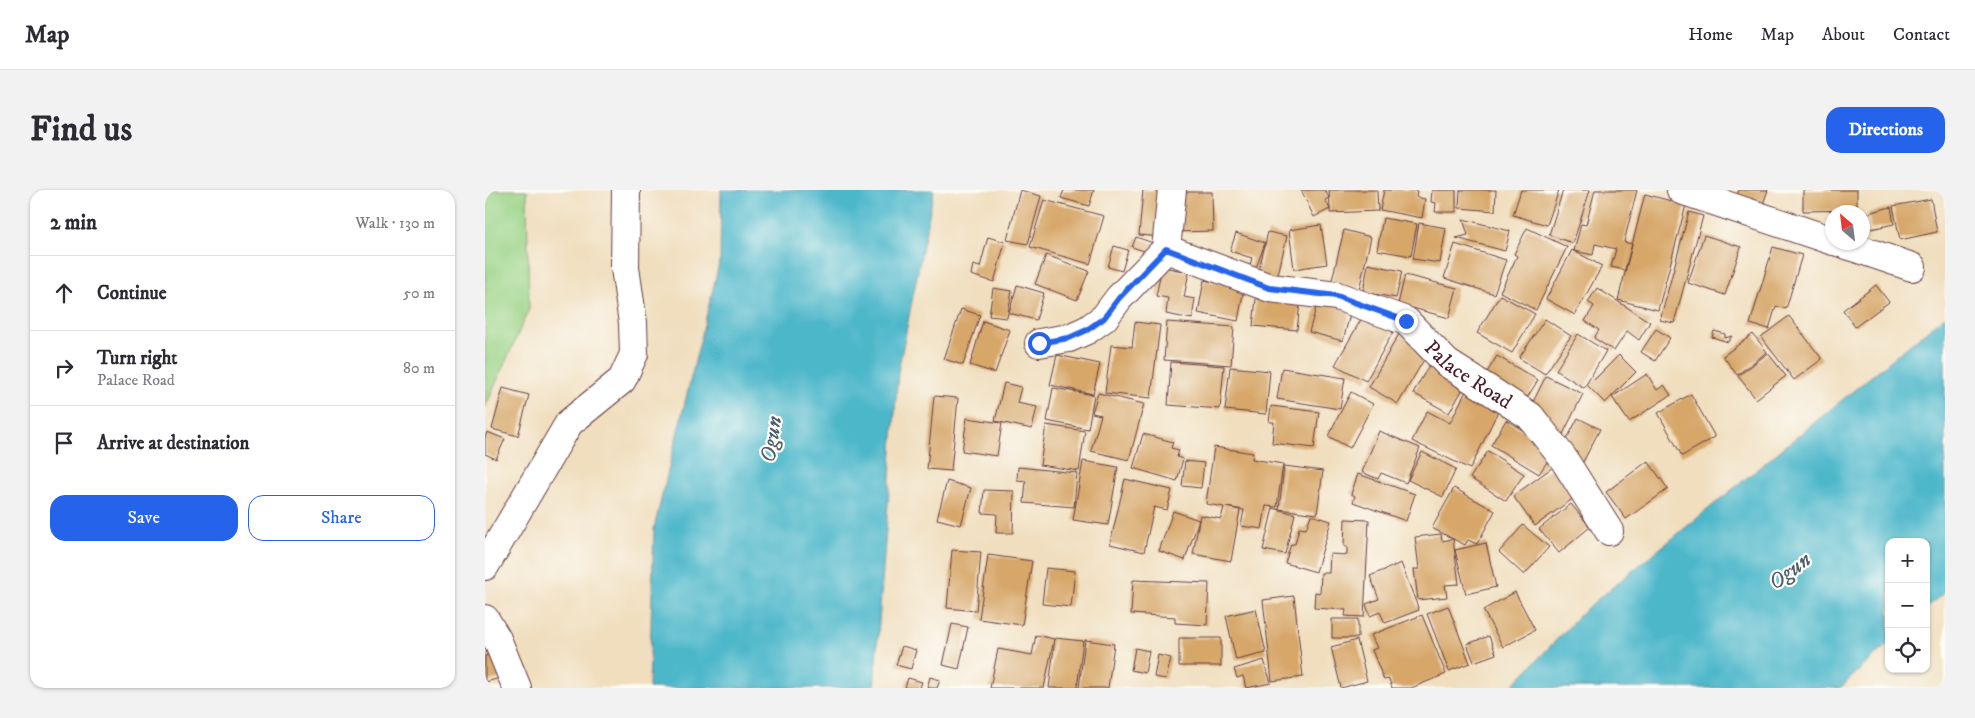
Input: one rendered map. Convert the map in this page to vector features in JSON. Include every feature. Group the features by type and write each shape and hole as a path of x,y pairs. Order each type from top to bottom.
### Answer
{"street":[{"path":"485,566 569,423 622,380 634,354 633,323 625,268 626,190"},
{"path":"1039,343 1069,338 1087,330 1104,318 1119,298 1166,249 1172,190"},
{"path":"1681,190 1825,237"},
{"name":"Palace Road","path":"1166,249 1269,288 1337,296 1406,321 1447,363 1530,416 1563,458 1609,531"},
{"path":"1862,250 1912,267"},
{"path":"485,619 497,639 517,688"}],"green space":[{"path":"485,190 527,190 529,309 485,408"}],"water":[{"name":"Ogun","path":"721,190 934,190 898,372 874,688 649,688 654,528 720,260"},
{"name":"Ogun","path":"1945,316 1945,592 1930,605 1930,538 1885,538 1885,647 1840,688 1510,688 1587,608"}],"building":[{"path":"1020,190 1041,196 1028,244 1007,240"},
{"path":"1064,190 1094,190 1089,206 1061,198"},
{"path":"1143,190 1167,190 1162,237 1139,235"},
{"path":"1301,190 1325,190 1329,198 1325,200 1330,209 1314,217"},
{"path":"1329,190 1377,190 1378,211 1330,213"},
{"path":"1384,190 1417,190 1416,197 1425,199 1422,218 1380,210"},
{"path":"1432,190 1456,190 1456,212 1435,212 1436,203 1431,202"},
{"path":"1460,190 1496,190 1495,211 1459,208"},
{"path":"1521,190 1559,190 1547,225 1513,215"},
{"path":"1563,190 1590,190 1573,243 1549,235"},
{"path":"1595,190 1637,190 1624,242 1632,244 1625,270 1611,267 1616,249 1595,244 1593,255 1574,251 1581,224 1586,225"},
{"path":"1739,190 1768,190 1763,204 1737,195"},
{"path":"1803,190 1857,190 1857,205 1825,205 1825,211 1803,211"},
{"path":"1175,192 1212,192 1213,231 1175,232"},
{"path":"1645,194 1686,205 1658,310 1618,300"},
{"path":"1931,199 1937,232 1900,240 1893,206"},
{"path":"1044,200 1104,216 1090,264 1030,247"},
{"path":"1891,207 1894,224 1871,229 1870,212"},
{"path":"1689,212 1703,216 1674,323 1660,320"},
{"path":"1383,218 1417,224 1411,256 1377,250"},
{"path":"1463,219 1510,231 1505,251 1456,238 1468,235"},
{"path":"1419,223 1446,228 1440,263 1413,259"},
{"path":"1321,225 1327,264 1294,269 1289,230"},
{"path":"1527,228 1567,247 1536,310 1500,292 1517,256 1514,254"},
{"path":"1344,230 1371,237 1359,290 1331,284"},
{"path":"1268,232 1287,236 1276,283 1257,278"},
{"path":"1236,233 1265,243 1255,271 1249,269 1252,258 1230,251"},
{"path":"1704,235 1741,247 1725,295 1688,283"},
{"path":"988,237 1005,242 994,282 971,275 973,265 980,267"},
{"path":"1136,237 1159,245 1156,255 1132,247"},
{"path":"1455,244 1506,260 1494,294 1444,278"},
{"path":"1114,246 1128,250 1122,271 1108,267"},
{"path":"1773,247 1802,255 1786,309 1776,306 1769,329 1750,324"},
{"path":"1572,250 1602,266 1575,315 1546,299"},
{"path":"1046,255 1089,271 1077,300 1035,284"},
{"path":"1368,264 1402,271 1396,298 1363,292"},
{"path":"1162,267 1189,272 1184,297 1195,299 1192,319 1166,314 1168,298 1156,296"},
{"path":"1405,275 1457,288 1449,318 1398,304"},
{"path":"1204,280 1244,288 1238,321 1198,313"},
{"path":"1017,285 1044,293 1036,320 1009,313"},
{"path":"1876,285 1889,302 1855,327 1843,310"},
{"path":"993,288 1012,291 1007,318 989,316"},
{"path":"1597,288 1650,322 1639,340 1627,331 1614,351 1594,338 1599,330 1585,321 1594,306 1588,302"},
{"path":"1500,295 1535,314 1512,353 1477,333"},
{"path":"1319,297 1352,306 1343,341 1309,332"},
{"path":"1256,298 1300,303 1297,330 1253,326"},
{"path":"961,309 980,315 963,365 944,359"},
{"path":"1363,316 1393,332 1366,381 1335,365"},
{"path":"1789,316 1822,359 1794,380 1761,337"},
{"path":"1545,319 1571,336 1545,374 1519,358"},
{"path":"983,321 1010,330 995,373 970,365"},
{"path":"1135,322 1160,325 1151,398 1105,393 1111,345 1132,347"},
{"path":"1167,322 1234,327 1231,365 1164,360"},
{"path":"1656,329 1670,338 1655,361 1641,352"},
{"path":"1714,331 1725,334 1725,338 1732,336 1728,342 1712,337"},
{"path":"1399,334 1429,351 1398,404 1369,387"},
{"path":"1578,334 1606,351 1584,388 1556,370"},
{"path":"1753,334 1767,352 1737,375 1723,356"},
{"path":"1768,353 1786,376 1756,399 1738,376"},
{"path":"1057,355 1100,364 1093,394 1050,385"},
{"path":"1619,355 1636,372 1605,403 1588,386"},
{"path":"1497,356 1538,380 1522,406 1481,382"},
{"path":"1171,362 1224,366 1220,409 1168,405"},
{"path":"1431,362 1467,382 1449,413 1413,393"},
{"path":"1230,367 1270,371 1266,414 1225,410"},
{"path":"1282,368 1345,378 1340,409 1277,399"},
{"path":"1647,374 1657,390 1664,385 1671,395 1629,422 1612,397"},
{"path":"1546,376 1583,394 1563,434 1538,422 1529,410"},
{"path":"1004,383 1021,387 1017,403 1037,407 1032,429 995,421"},
{"path":"1469,385 1503,401 1470,469 1412,441 1427,411 1450,423"},
{"path":"503,388 529,395 518,436 492,429"},
{"path":"1053,388 1094,395 1088,429 1047,421"},
{"path":"1351,392 1373,404 1350,448 1328,436"},
{"path":"1098,393 1144,404 1129,460 1091,451 1101,415 1092,413"},
{"path":"1691,394 1715,437 1682,456 1658,413"},
{"path":"934,396 958,398 951,471 927,469"},
{"path":"1271,406 1319,412 1314,448 1272,443 1274,422 1269,422"},
{"path":"967,418 1002,423 997,456 962,451"},
{"path":"1578,418 1600,429 1583,462 1561,450"},
{"path":"1506,420 1555,450 1539,474 1491,445"},
{"path":"1046,425 1085,431 1079,471 1040,465"},
{"path":"1379,431 1420,448 1406,483 1381,473 1378,479 1362,472"},
{"path":"487,432 505,439 496,459 485,454 485,437"},
{"path":"1143,434 1173,442 1171,448 1179,450 1177,457 1183,459 1177,481 1133,468"},
{"path":"1214,447 1253,453 1252,459 1283,464 1277,507 1266,506 1262,529 1241,526 1244,510 1226,507 1240,510 1231,561 1193,554 1200,515 1221,519 1224,507 1206,504"},
{"path":"1488,451 1524,474 1506,501 1470,478"},
{"path":"1422,452 1456,469 1443,497 1408,480"},
{"path":"1083,461 1118,467 1108,525 1073,520"},
{"path":"1185,461 1204,463 1201,488 1182,486"},
{"path":"1648,461 1668,489 1626,519 1606,492"},
{"path":"1284,466 1323,471 1317,514 1279,509"},
{"path":"1018,467 1077,473 1074,507 1024,503 1026,481 1017,480"},
{"path":"1553,467 1575,497 1535,526 1513,496"},
{"path":"1358,474 1415,494 1406,521 1353,502 1355,496 1351,494"},
{"path":"1125,479 1172,490 1167,510 1154,507 1144,552 1110,544"},
{"path":"947,481 971,488 961,525 937,519"},
{"path":"1454,488 1495,511 1477,544 1468,540 1465,545 1432,528"},
{"path":"984,490 1014,491 1013,533 996,533 997,514 982,513"},
{"path":"1571,504 1590,527 1559,553 1539,529"},
{"path":"1273,508 1295,514 1285,554 1263,550"},
{"path":"1173,511 1199,520 1185,560 1159,551"},
{"path":"1311,515 1331,521 1316,572 1285,563 1291,544 1295,544 1299,528 1306,529"},
{"path":"1345,519 1369,520 1364,617 1345,616 1346,610 1314,608 1315,592 1320,593 1321,573 1329,573 1330,554 1347,555 1347,547 1344,546"},
{"path":"1523,525 1549,547 1524,575 1499,552"},
{"path":"1441,534 1442,541 1453,539 1459,584 1445,585 1447,597 1418,600 1414,569 1419,569 1415,537"},
{"path":"1486,543 1496,587 1466,594 1455,550"},
{"path":"952,550 981,552 976,611 947,608"},
{"path":"988,555 1032,561 1022,625 979,619"},
{"path":"1401,563 1419,610 1385,623 1380,612 1370,616 1366,604 1379,599 1370,576"},
{"path":"1046,568 1075,571 1071,607 1042,604"},
{"path":"1133,580 1209,583 1207,625 1175,623 1175,617 1131,614"},
{"path":"1515,592 1535,630 1503,647 1483,610"},
{"path":"1294,596 1303,677 1272,681 1263,600"},
{"path":"1448,606 1470,663 1449,671 1427,614"},
{"path":"1256,609 1266,653 1236,660 1226,616"},
{"path":"1422,615 1446,674 1411,688 1392,688 1389,679 1384,680 1372,650 1377,648 1371,635"},
{"path":"1332,619 1358,619 1358,638 1332,638"},
{"path":"952,624 968,627 959,669 943,665"},
{"path":"1036,635 1054,639 1044,688 990,688 998,649 1032,655"},
{"path":"1489,636 1496,654 1474,662 1467,644"},
{"path":"1055,638 1083,641 1077,688 1049,688"},
{"path":"1179,638 1221,638 1221,666 1179,666"},
{"path":"1085,640 1114,644 1108,688 1079,688"},
{"path":"1357,640 1367,681 1341,688 1331,647"},
{"path":"902,646 916,650 911,669 896,665"},
{"path":"1135,648 1149,651 1145,673 1131,670"},
{"path":"495,653 501,678 485,682 485,656"},
{"path":"1158,655 1171,658 1166,679 1154,677"},
{"path":"1264,660 1271,683 1246,688 1243,676 1237,678 1234,669"},
{"path":"930,677 940,680 937,688 927,688"},
{"path":"908,678 922,682 920,688 905,688"}],"route":[{"path":"1039,343 1069,338 1087,330 1104,318 1119,298 1166,249 1269,288 1337,296 1406,321"}]}
